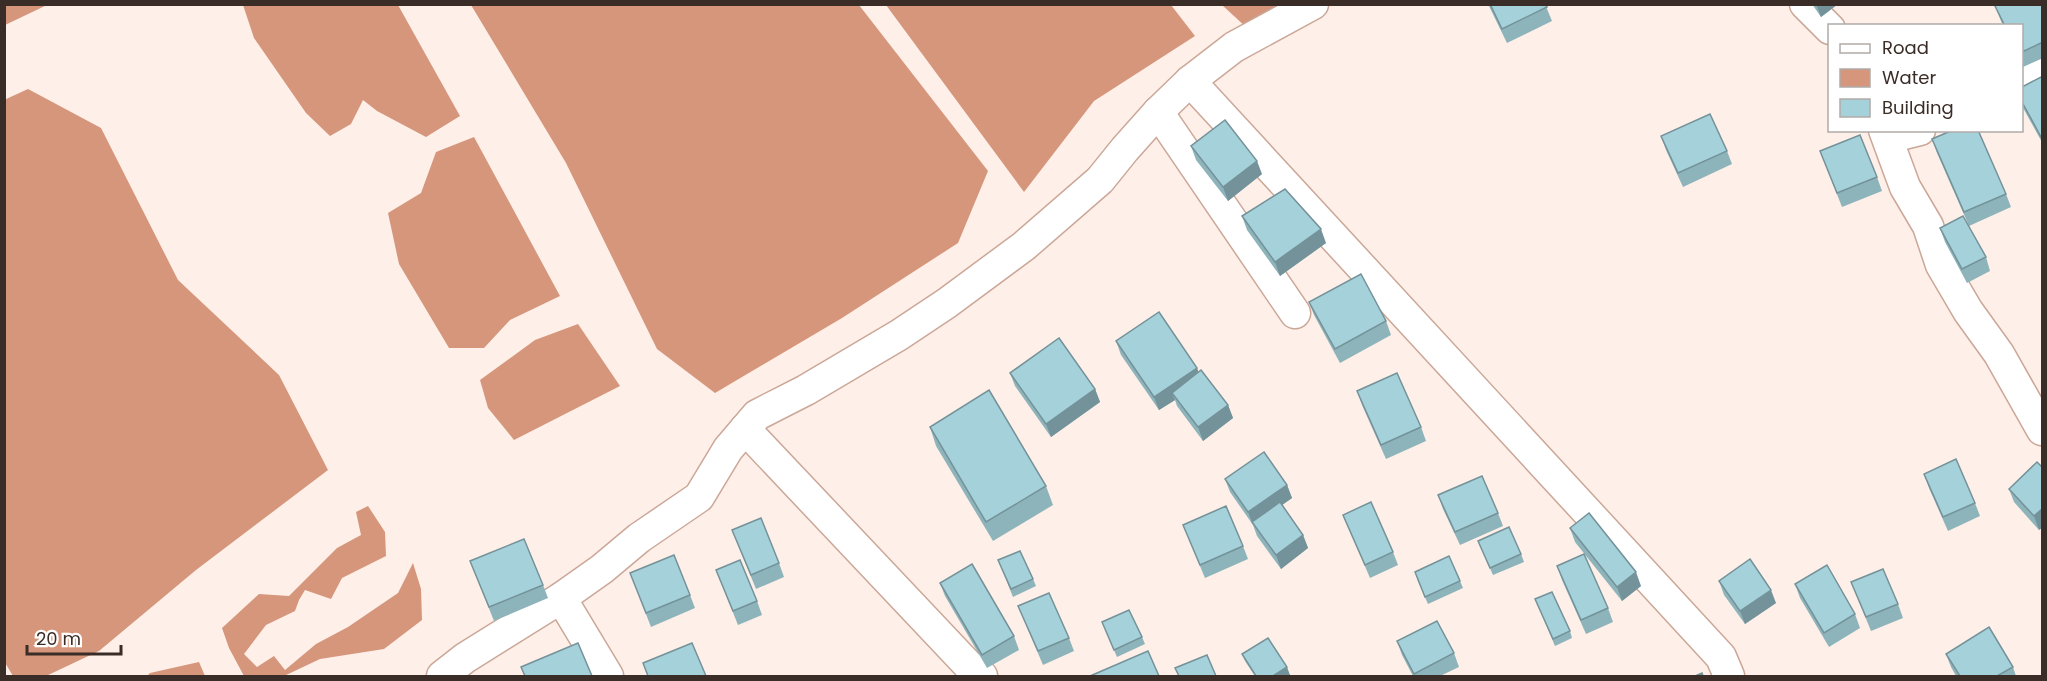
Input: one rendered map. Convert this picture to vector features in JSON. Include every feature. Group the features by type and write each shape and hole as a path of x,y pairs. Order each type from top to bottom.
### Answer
{"street":[{"path":"442,676 465,658 561,598 602,569 639,538 699,497 728,449 757,415 874,351 981,279 1024,246 1100,180 1158,112 1190,81 1234,47 1313,4"},
{"path":"1805,4 1828,27"},
{"path":"2023,73 2043,70"},
{"path":"1190,81 1721,657 1730,676"},
{"path":"1158,112 1295,313"},
{"path":"1903,132 1886,134 1905,187 1928,226 1941,265 1968,311 1999,354 2043,430"},
{"path":"744,429 969,666 982,676"},
{"path":"561,598 608,676"}],"water":[{"path":"5,4 47,4 47,5 5,25"},
{"path":"243,5 398,5 460,116 426,137 377,111 363,100 351,124 330,136 306,113 254,38"},
{"path":"471,5 859,5 988,171 958,243 842,318 715,393 657,349 566,163"},
{"path":"886,5 1171,5 1195,36 1094,101 1024,192"},
{"path":"1222,5 1281,5 1247,28"},
{"path":"28,89 101,128 178,280 279,375 328,470 196,570 99,651 46,676 13,676 4,661 4,100"},
{"path":"474,137 560,296 510,320 484,348 449,348 399,264 388,213 421,193 436,152"},
{"path":"578,324 620,386 514,440 488,408 480,380 535,340"},
{"path":"368,506 385,532 386,556 342,578 331,599 305,590 295,611 266,625 244,654 257,667 274,656 285,670 316,644 348,627 398,593 413,563 421,589 422,620 384,649 320,659 284,676 244,676 229,648 222,628 259,594 289,596 337,548 361,535 356,512"},
{"path":"199,662 205,676 147,676 150,673"}],"building":[{"path":"1490,4 1545,4 1547,7 1502,29"},
{"path":"1998,4 2041,4 2043,42 2023,52 2023,24 2004,24 1995,6"},
{"path":"2043,76 2043,137 2023,104 2023,86"},
{"path":"1710,114 1727,151 1678,173 1661,136"},
{"path":"1225,120 1257,161 1223,187 1191,146"},
{"path":"1948,132 1979,132 2006,194 1964,212 1932,139"},
{"path":"1860,135 1877,177 1837,193 1820,151"},
{"path":"1285,189 1321,229 1275,262 1242,216"},
{"path":"1963,216 1986,257 1962,269 1940,228"},
{"path":"1361,274 1386,321 1335,349 1309,302"},
{"path":"1159,312 1197,368 1154,397 1116,341"},
{"path":"1059,338 1095,389 1046,424 1010,373"},
{"path":"1201,370 1228,405 1198,427 1172,393"},
{"path":"1397,373 1421,427 1381,445 1357,391"},
{"path":"989,390 1046,486 986,522 930,427"},
{"path":"1264,452 1287,485 1248,512 1225,479"},
{"path":"1956,459 1975,503 1943,517 1924,474"},
{"path":"2037,462 2043,468 2043,508 2034,516 2009,489"},
{"path":"1482,476 1498,513 1455,532 1438,495"},
{"path":"1280,502 1303,535 1276,555 1252,522"},
{"path":"1371,502 1393,552 1365,565 1343,515"},
{"path":"1226,506 1243,546 1200,565 1183,525"},
{"path":"1589,513 1636,572 1617,587 1570,528"},
{"path":"761,518 779,563 751,575 732,530"},
{"path":"1509,527 1521,554 1490,568 1478,541"},
{"path":"524,539 543,585 489,607 470,561"},
{"path":"1020,551 1033,579 1011,589 998,560"},
{"path":"1584,554 1608,608 1581,620 1557,566"},
{"path":"674,555 690,595 646,613 630,573"},
{"path":"1449,556 1460,581 1425,597 1415,572"},
{"path":"1750,559 1771,590 1740,611 1719,581"},
{"path":"740,560 757,601 733,611 716,570"},
{"path":"972,564 1014,636 982,655 940,583"},
{"path":"1827,565 1855,614 1824,633 1795,584"},
{"path":"1883,569 1898,604 1866,617 1851,582"},
{"path":"1552,592 1570,631 1553,639 1535,599"},
{"path":"1049,593 1069,638 1038,651 1018,606"},
{"path":"1129,610 1142,637 1114,650 1102,622"},
{"path":"1437,621 1454,653 1414,674 1397,641"},
{"path":"1989,627 2013,667 1997,676 1960,676 1946,654"},
{"path":"1268,638 1287,667 1273,676 1256,676 1242,654"},
{"path":"578,643 592,676 525,676 521,667"},
{"path":"692,643 706,676 648,676 643,663"},
{"path":"1148,651 1159,676 1090,676"},
{"path":"1207,655 1216,676 1179,676 1175,668"}]}
